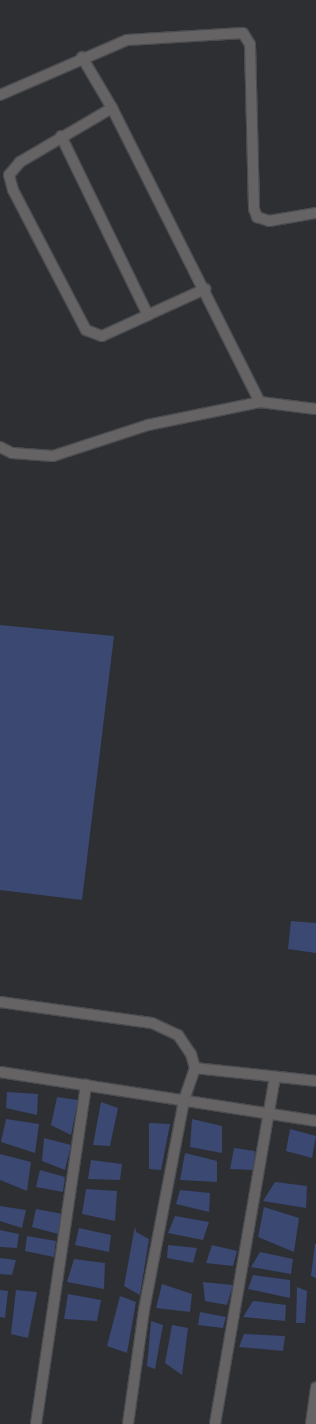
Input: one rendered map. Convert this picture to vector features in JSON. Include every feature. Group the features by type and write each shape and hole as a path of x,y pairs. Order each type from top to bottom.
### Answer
{"street":[{"path":"0,95 82,57 126,40 243,33 250,44 254,209 257,217 269,221 316,213"},
{"path":"82,57 112,108 205,290 260,402"},
{"path":"112,108 61,136 12,167 9,175 13,190 86,330 102,336 205,290"},
{"path":"61,136 148,315"},
{"path":"0,447 12,453 53,456 148,425 260,402 316,409"},
{"path":"0,1002 152,1023 178,1035 192,1054 196,1068 184,1100 144,1310 128,1424"},
{"path":"196,1068 316,1081"},
{"path":"0,1072 316,1121"},
{"path":"215,1424 275,1077"},
{"path":"36,1424 86,1085"},
{"path":"311,1424 316,1387"}],"building":[{"path":"0,625 114,636 82,900 0,890"},
{"path":"291,921 316,923 316,953 288,949"},
{"path":"7,1092 38,1094 37,1115 6,1108"},
{"path":"57,1097 78,1100 71,1135 51,1125"},
{"path":"101,1102 118,1108 110,1146 93,1145"},
{"path":"6,1119 39,1124 35,1153 1,1142"},
{"path":"192,1119 222,1126 222,1153 190,1147"},
{"path":"149,1123 170,1124 161,1170 149,1169"},
{"path":"290,1129 316,1136 312,1158 286,1151"},
{"path":"44,1138 71,1145 65,1170 42,1161"},
{"path":"234,1148 255,1151 254,1170 230,1169"},
{"path":"185,1153 217,1161 217,1182 180,1180"},
{"path":"0,1154 31,1162 27,1191 0,1180"},
{"path":"91,1160 122,1164 120,1180 88,1179"},
{"path":"40,1170 65,1177 63,1192 36,1187"},
{"path":"275,1182 307,1186 306,1208 263,1201"},
{"path":"86,1189 117,1191 115,1221 82,1214"},
{"path":"180,1190 210,1193 209,1212 176,1204"},
{"path":"0,1206 26,1210 22,1228 0,1221"},
{"path":"264,1207 299,1218 294,1252 258,1237"},
{"path":"36,1209 63,1214 58,1234 32,1227"},
{"path":"175,1216 209,1222 203,1240 168,1233"},
{"path":"135,1226 136,1232 149,1239 140,1295 124,1286"},
{"path":"79,1228 111,1235 109,1252 75,1245"},
{"path":"0,1230 19,1234 17,1248 0,1247"},
{"path":"27,1236 56,1241 54,1257 25,1251"},
{"path":"316,1244 316,1278 311,1276"},
{"path":"168,1245 197,1248 193,1263 167,1258"},
{"path":"212,1245 237,1251 233,1266 206,1263"},
{"path":"260,1252 293,1259 291,1274 251,1267"},
{"path":"0,1258 16,1260 12,1275 0,1274"},
{"path":"74,1259 105,1263 104,1289 67,1282"},
{"path":"253,1275 290,1280 290,1298 248,1289"},
{"path":"203,1282 233,1285 227,1305 205,1301"},
{"path":"162,1284 192,1294 190,1312 156,1308"},
{"path":"297,1287 307,1291 305,1323 296,1323"},
{"path":"0,1290 8,1291 5,1318 0,1317"},
{"path":"16,1290 37,1292 28,1338 11,1334"},
{"path":"68,1294 101,1300 97,1321 64,1319"},
{"path":"120,1296 136,1302 127,1353 107,1346"},
{"path":"253,1301 286,1305 285,1321 243,1317"},
{"path":"200,1312 226,1317 223,1328 198,1325"},
{"path":"151,1321 163,1325 155,1369 147,1366"},
{"path":"172,1325 188,1328 182,1375 165,1363"},
{"path":"244,1334 285,1336 283,1351 239,1347"}]}
